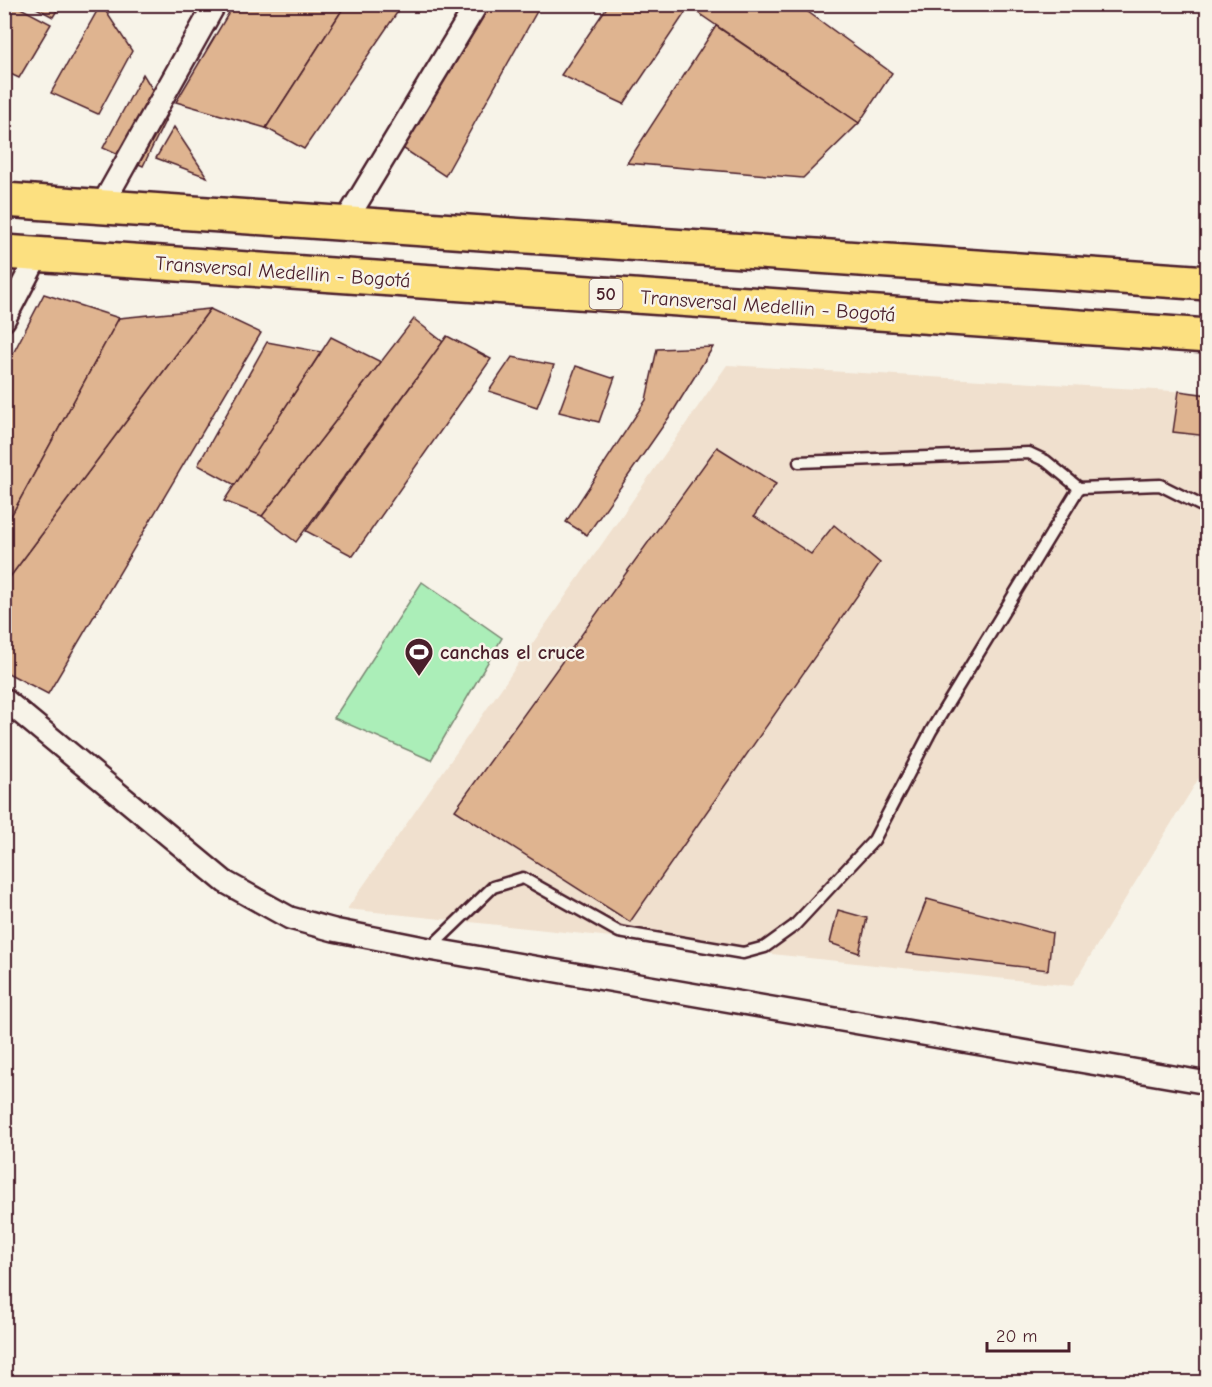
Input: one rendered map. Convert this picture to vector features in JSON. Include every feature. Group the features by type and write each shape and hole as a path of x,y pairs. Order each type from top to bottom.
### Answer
{"highway":[{"path":"4,200 1208,284"},
{"name":"Transversal Medellin - Bogotá","path":"4,252 1208,336"}],"street":[{"path":"101,207 215,4"},
{"path":"344,224 477,4"},
{"path":"4,320 38,255"},
{"path":"4,699 225,882 290,918 334,930 429,949 1208,1083"}],"lane":[{"path":"799,462 1029,453 1046,461 1079,488 1160,485 1208,509"},
{"path":"429,949 494,887 523,878 619,932 743,953 765,947 794,926 874,840 931,731 1079,488"}],"shaded area":[{"path":"727,365 1207,393 1207,765 1072,986 347,909"}],"green space":[{"name":"canchas el cruce","path":"422,582 502,638 431,760 334,718"}],"building":[{"path":"4,4 13,4 51,24 19,78 4,71"},
{"path":"29,4 61,4 53,17"},
{"path":"101,4 132,51 98,114 51,93"},
{"path":"234,4 346,4 266,128 176,102"},
{"path":"346,4 403,4 304,149 266,128"},
{"path":"446,4 466,4 461,14"},
{"path":"486,4 541,4 445,176 401,147"},
{"path":"609,4 685,4 689,7 624,104 561,75"},
{"path":"685,4 797,4 892,73 859,123"},
{"path":"716,26 859,123 803,178 627,163"},
{"path":"143,74 168,115 143,166 103,148"},
{"path":"174,127 207,177 156,158"},
{"path":"44,294 119,318 4,529 4,371"},
{"path":"210,309 261,333 48,694 4,671 4,585"},
{"path":"210,309 4,585 4,529 119,318"},
{"path":"414,319 443,342 296,542 262,516"},
{"path":"447,336 491,359 353,556 306,531"},
{"path":"331,337 381,362 262,516 224,501"},
{"path":"267,342 321,352 235,485 198,465"},
{"path":"713,347 672,413 587,535 566,522 646,400 657,349"},
{"path":"512,357 554,365 537,407 489,391"},
{"path":"576,366 615,377 599,422 559,412"},
{"path":"1179,391 1208,395 1208,436 1173,432"},
{"path":"717,447 776,484 754,516 811,554 834,525 880,563 630,922 455,810"},
{"path":"927,899 1052,933 1048,970 906,953"},
{"path":"838,910 867,918 859,953 830,943"}],"place":[{"name":"canchas el cruce","path":"419,678"}]}
